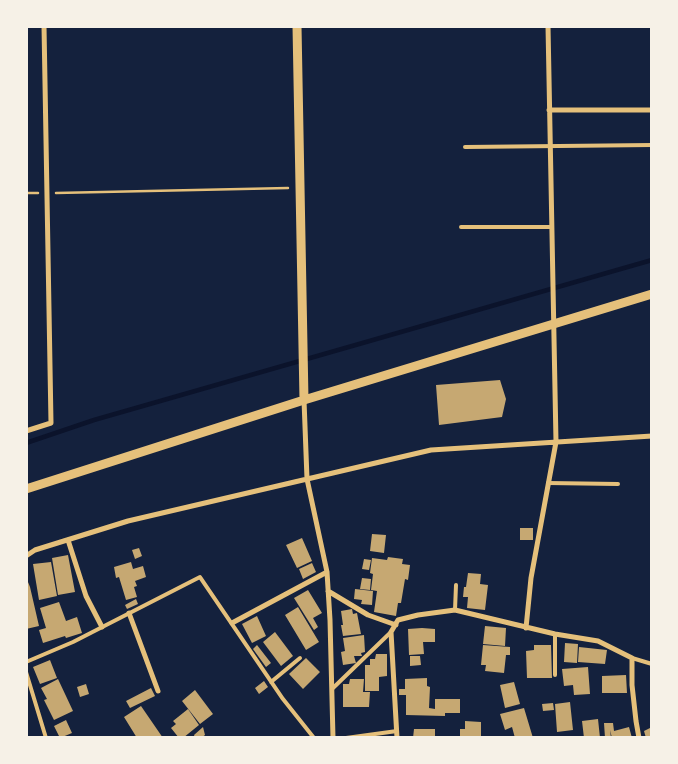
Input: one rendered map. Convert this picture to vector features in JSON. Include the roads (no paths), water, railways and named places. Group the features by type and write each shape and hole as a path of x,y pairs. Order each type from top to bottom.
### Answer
{"street":[{"path":"26,431 51,423 44,26"},
{"path":"297,26 303,371 307,479 327,572 333,738"},
{"path":"526,628 531,578 556,442 548,26"},
{"path":"549,110 652,110"},
{"path":"26,489 304,400 652,294"},
{"path":"26,556 34,550 128,521 431,450 652,436"},
{"path":"68,540 86,596 102,627"},
{"path":"232,623 327,572"},
{"path":"328,591 368,614 396,625"},
{"path":"397,738 391,632 398,620 455,610 526,628 598,641 632,658 632,685 639,738"},
{"path":"129,613 158,691"}],"lane":[{"path":"465,147 652,145"},
{"path":"461,227 551,227"},
{"path":"548,483 618,484"},
{"path":"26,662 73,642 200,577 272,682 314,738"},
{"path":"455,610 456,584"},
{"path":"332,689 391,632"},
{"path":"555,634 555,675"},
{"path":"272,682 300,658"},
{"path":"632,658 652,664"},
{"path":"26,672 46,738"},
{"path":"346,738 397,731"}],"waterway":[{"path":"26,443 94,420 652,260"}]}
